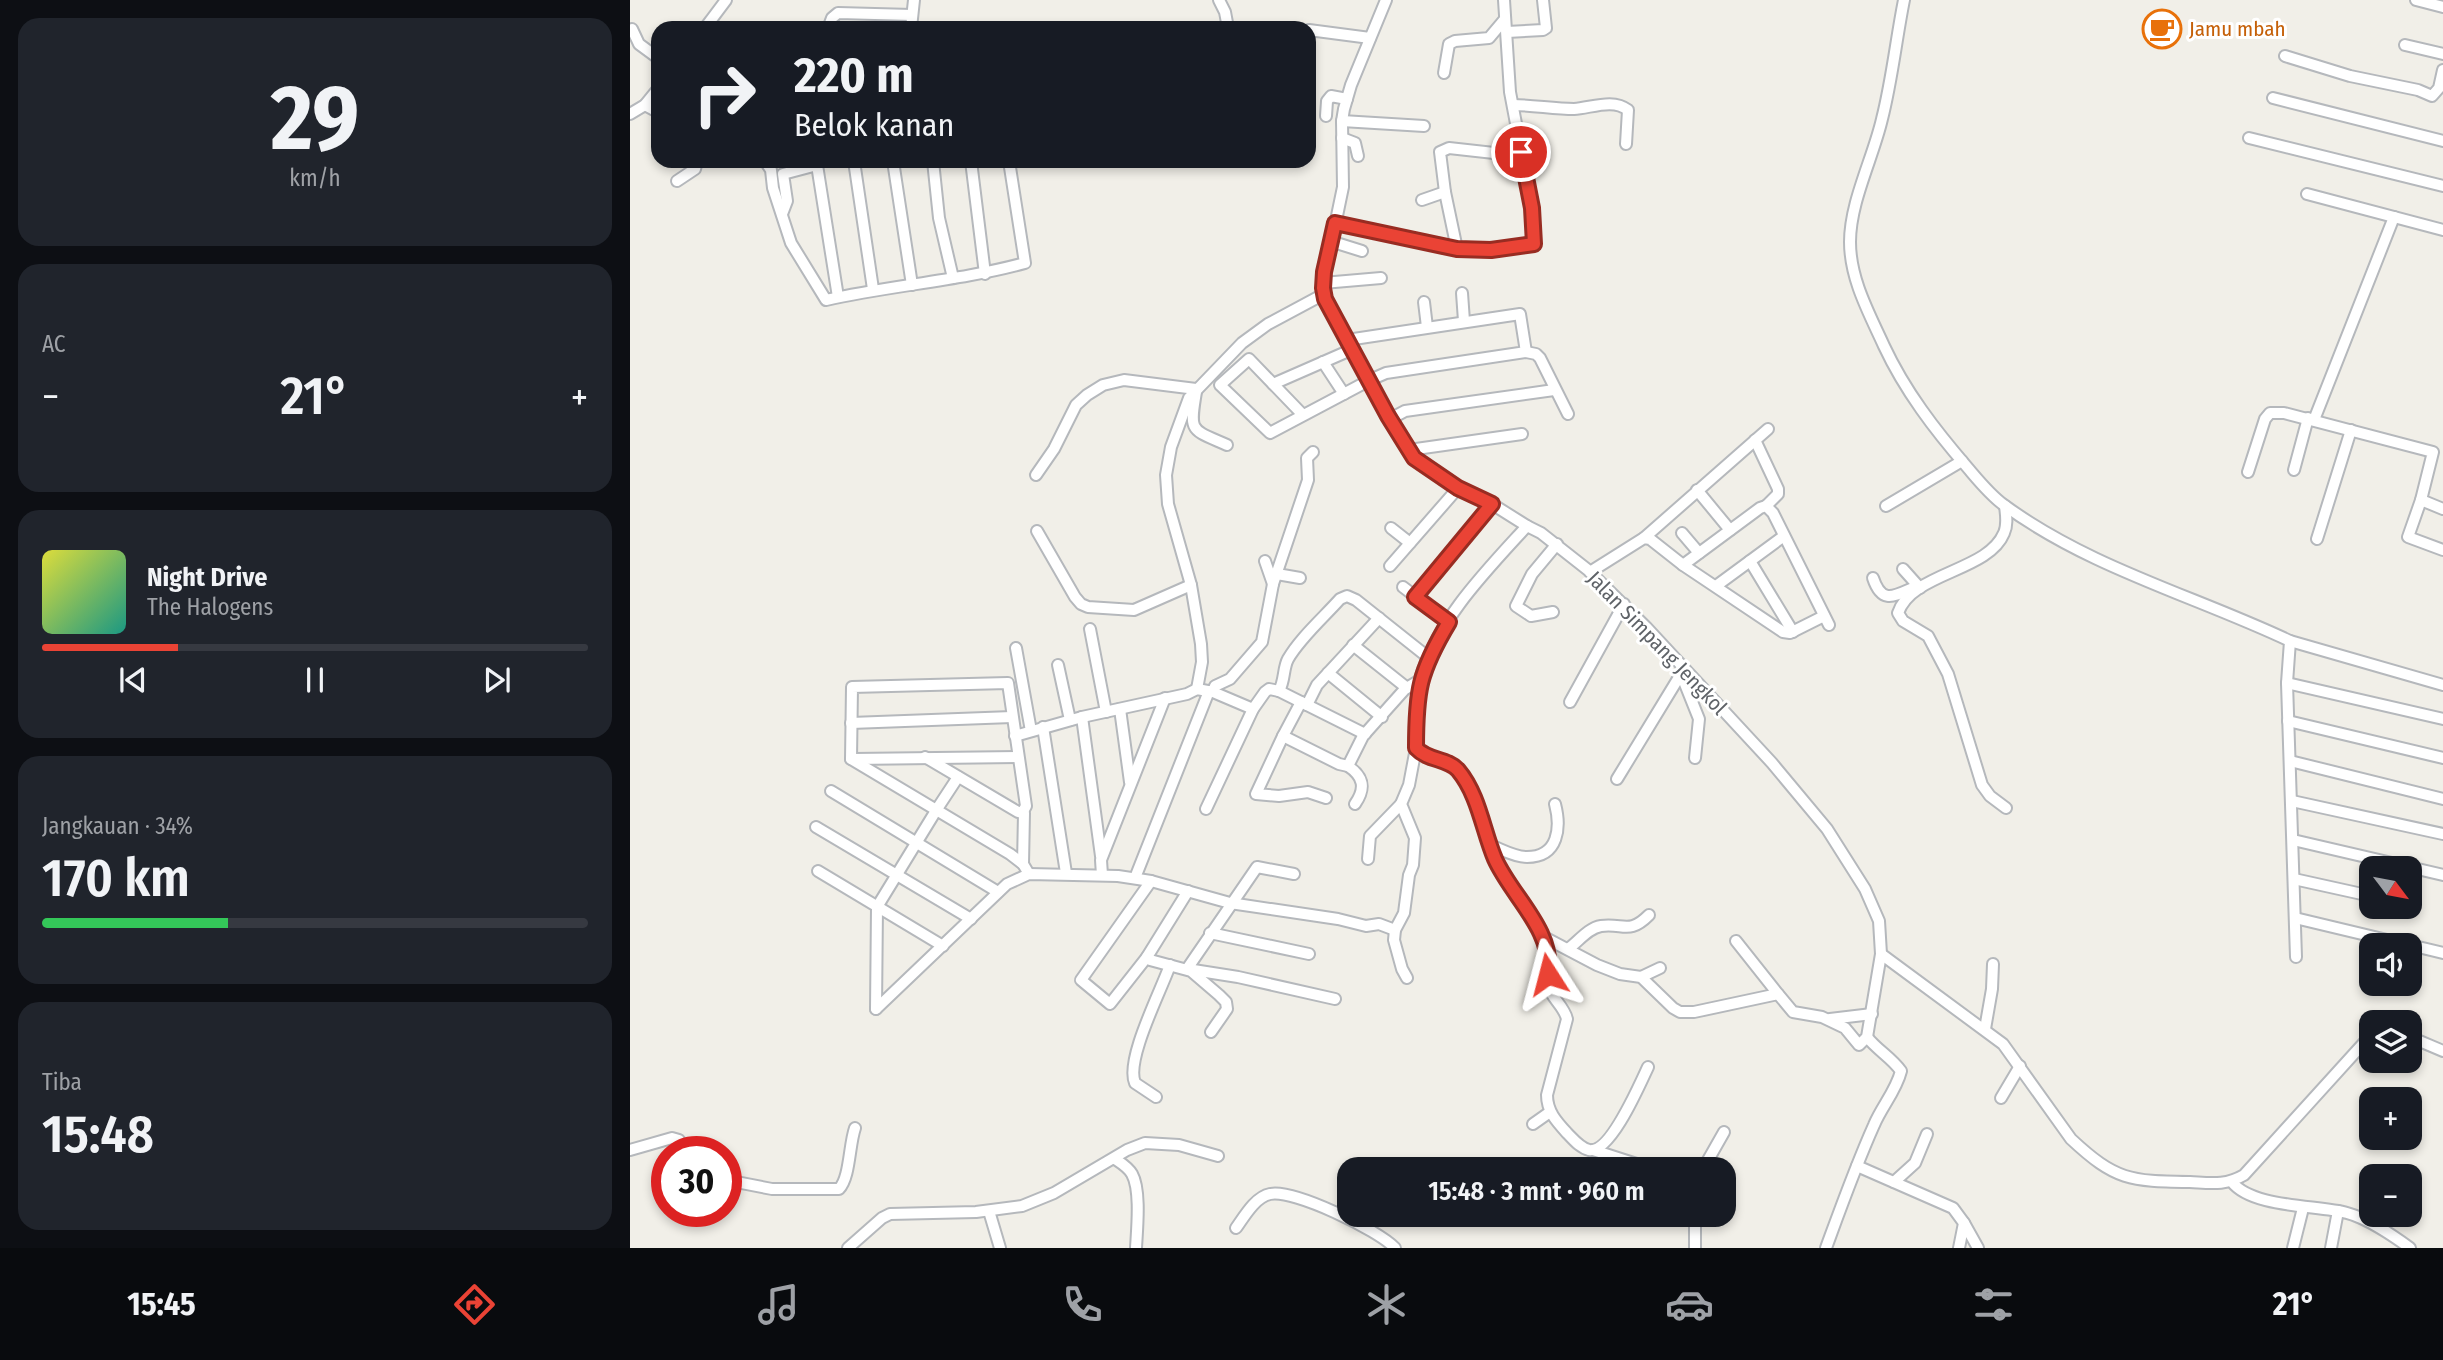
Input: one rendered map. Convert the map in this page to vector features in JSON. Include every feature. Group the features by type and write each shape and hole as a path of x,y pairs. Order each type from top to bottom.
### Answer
{"street":[{"path":"710,21 726,0"},
{"path":"912,21 914,0"},
{"path":"1219,0 1227,21"},
{"path":"1323,289 1330,241 1343,187 1342,121 1347,99 1386,0"},
{"path":"1335,223 1457,249 1491,250 1534,244 1532,208 1513,105 1504,0"},
{"path":"1507,32 1543,30 1546,27 1543,0"},
{"path":"1904,0 1883,118 1852,221 1850,255 1864,303 1894,369 1912,399 1990,493 2005,506 2052,535 2133,576 2290,641 2443,685"},
{"path":"2416,0 2443,7"},
{"path":"831,21 838,13 912,15"},
{"path":"1489,38 1506,19"},
{"path":"632,29 639,44 651,53"},
{"path":"1316,31 1370,38"},
{"path":"1444,73 1451,43 1489,38 1507,47"},
{"path":"2405,44 2443,54"},
{"path":"2285,56 2350,76 2418,90 2432,96 2439,88 2443,70"},
{"path":"1326,116 1327,101 1331,96 1347,99"},
{"path":"630,114 645,105 651,98"},
{"path":"2273,98 2443,141"},
{"path":"645,105 651,108"},
{"path":"1513,105 1574,109 1615,105 1626,108 1629,115 1626,144"},
{"path":"1342,121 1424,126"},
{"path":"1342,138 1355,142 1358,156"},
{"path":"2249,138 2443,186"},
{"path":"1457,249 1444,192 1439,156 1442,150 1521,152"},
{"path":"677,181 695,168"},
{"path":"770,168 773,188 791,243 826,300 873,289 985,274 1025,263 1010,168"},
{"path":"782,214 788,201 783,174 802,168"},
{"path":"818,168 838,297"},
{"path":"855,168 873,289"},
{"path":"894,168 912,285"},
{"path":"934,168 939,218 953,278"},
{"path":"972,168 985,274"},
{"path":"1422,200 1444,192"},
{"path":"2307,194 2443,230"},
{"path":"2294,470 2311,419 2394,217"},
{"path":"1330,241 1362,251"},
{"path":"1135,878 1206,691 1191,585 1168,504 1167,475 1171,447 1179,421 1196,389 1242,342 1323,289 1381,278"},
{"name":"Jalan Simpang Jengkol","path":"1323,289 1390,419 1409,450 1425,466 1458,488 1492,504 1541,533 1590,572 1624,604 1682,672 1779,771 1827,829 1849,861 1875,909 1881,933 1881,954 1867,1037"},
{"path":"1462,293 1464,321"},
{"path":"1424,302 1427,327"},
{"path":"1273,384 1323,362 1350,344 1464,321 1520,314 1526,352"},
{"path":"1303,415 1249,359 1220,384 1270,433 1386,373 1526,352 1540,358 1568,414"},
{"path":"1323,362 1344,394"},
{"path":"1036,475 1054,449 1076,405 1103,385 1124,380 1196,389"},
{"path":"1196,389 1191,420 1197,431 1227,445"},
{"path":"1390,419 1405,411 1554,390"},
{"path":"2248,472 2261,427 2267,415 2277,412 2434,452 2408,537 2443,550"},
{"path":"1590,572 1644,538 1768,429"},
{"path":"2317,539 2351,430"},
{"path":"1409,450 1522,434"},
{"path":"1684,565 1766,506 1778,494 1779,489 1755,440"},
{"path":"1015,736 1082,716 1206,691 1230,679 1262,642 1275,579 1308,480 1307,458 1313,453"},
{"path":"1886,506 1962,461"},
{"path":"2430,465 2443,470"},
{"path":"1390,566 1458,488"},
{"path":"1697,491 1730,530"},
{"path":"2421,500 2443,509"},
{"path":"1415,597 1492,504"},
{"path":"1644,538 1650,539 1786,633 1826,621 1771,510 1766,506"},
{"path":"1873,578 1878,591 1884,596 1892,596 1919,587 1993,548 2006,527 2005,506"},
{"path":"1368,859 1370,836 1401,804 1409,785 1416,748 1416,709 1420,680 1429,658 1449,622 1474,586 1527,526"},
{"path":"1391,528 1410,543"},
{"path":"1037,531 1075,597 1088,607 1134,610 1191,585"},
{"path":"1682,533 1699,553"},
{"path":"1716,586 1784,536"},
{"path":"1553,612 1531,615 1516,606 1532,574 1557,544"},
{"path":"1265,561 1275,579"},
{"path":"1750,561 1793,632"},
{"path":"1903,569 1919,587"},
{"path":"1275,579 1300,578"},
{"path":"1403,587 1449,622"},
{"path":"1919,587 1904,602 1898,615 1930,640 1953,685 1982,785 1990,796 2006,808"},
{"path":"1279,691 1284,680 1286,662 1340,598 1347,596 1356,600 1429,658"},
{"path":"1570,702 1624,604"},
{"path":"1326,797 1308,792 1279,796 1256,794 1283,736 1304,703 1317,685 1379,618"},
{"path":"1090,629 1106,712"},
{"path":"2290,641 2287,683 2296,957"},
{"path":"1353,645 1407,688"},
{"path":"1016,648 1031,731"},
{"path":"1058,665 1070,720"},
{"path":"1682,672 1699,719 1695,758"},
{"path":"1617,779 1682,672"},
{"path":"1328,673 1382,717"},
{"path":"1348,766 1365,734 1407,688 1420,680"},
{"path":"851,759 852,687 1008,683 1026,806 1026,869"},
{"path":"2287,683 2443,719"},
{"path":"1206,809 1253,709 1265,692 1274,689 1279,691 1365,734"},
{"path":"1206,691 1253,709"},
{"path":"1101,860 1165,698"},
{"path":"1120,709 1130,785"},
{"path":"1082,716 1101,874"},
{"path":"852,723 1012,717"},
{"path":"2288,721 2443,758"},
{"path":"1043,727 1066,873"},
{"path":"1283,736 1348,766 1362,777 1363,785 1355,804"},
{"path":"1416,748 1423,756 1452,765 1460,773 1479,811 1501,871 1541,935 1549,955 1548,987 1564,1009 1567,1019 1548,1086 1550,1112 1578,1143 1587,1149 1615,1157"},
{"path":"925,757 1024,813"},
{"path":"851,759 1018,757"},
{"path":"851,759 937,809 1026,869 1135,878 1230,903 1338,919 1366,926 1379,924 1395,930"},
{"path":"2290,761 2443,799"},
{"path":"958,777 877,907 876,1009 998,892 1026,869"},
{"path":"831,790 998,892"},
{"path":"2292,801 2443,834"},
{"path":"1401,804 1413,832 1415,846 1404,913 1395,930 1394,940 1407,978"},
{"path":"1490,845 1527,857 1544,851 1554,843 1559,832 1555,804"},
{"path":"816,828 971,919"},
{"path":"2293,840 2443,875"},
{"path":"1187,969 1258,866 1294,874"},
{"path":"818,871 943,946"},
{"path":"2294,879 2359,893"},
{"path":"1151,881 1081,980 1110,1004 1147,957 1188,891"},
{"path":"1568,949 1598,927 1630,928 1649,915"},
{"path":"2295,918 2359,933"},
{"path":"1210,933 1309,954"},
{"path":"1541,935 1608,970 1641,977 1667,1004 1686,1013 1778,995"},
{"path":"1736,941 1793,1012 1829,1019 1872,1014"},
{"path":"2422,948 2443,953"},
{"path":"1881,954 2003,1044 2071,1139 2106,1169 2150,1182 2220,1184 2232,1182 2244,1175 2359,1048"},
{"path":"1147,957 1187,969 1238,977 1335,999"},
{"path":"1985,1029 1993,964"},
{"path":"1156,1097 1135,1083 1132,1075 1133,1063 1170,965"},
{"path":"1641,977 1660,968"},
{"path":"1187,969 1208,984 1227,1005 1211,1032"},
{"path":"1826,1248 1875,1121 1893,1092 1900,1071 1894,1061 1874,1048 1867,1037 1859,1045 1845,1028 1829,1019"},
{"path":"2422,1042 2443,1051"},
{"path":"2001,1098 2020,1066"},
{"path":"1593,1150 1609,1138 1648,1068"},
{"path":"1533,1124 1550,1112"},
{"path":"742,1183 772,1189 839,1189 844,1182 855,1128"},
{"path":"1710,1157 1724,1132"},
{"path":"1894,1182 1915,1163 1927,1134"},
{"path":"848,1248 890,1214 989,1211 1039,1201 1136,1146 1155,1143 1179,1145 1217,1156"},
{"path":"630,1150 651,1144"},
{"path":"1115,1159 1129,1168 1134,1178 1137,1204 1136,1248"},
{"path":"1857,1166 1953,1209 1978,1248"},
{"path":"2232,1182 2250,1195 2303,1208 2338,1211 2361,1219 2410,1248"},
{"path":"1236,1228 1264,1196 1284,1194 1310,1202 1363,1226 1382,1236 1395,1248"},
{"path":"2292,1248 2303,1208"},
{"path":"989,1211 1000,1248"},
{"path":"2332,1248 2338,1211"},
{"path":"1959,1248 1964,1223"},
{"path":"1695,1227 1695,1248"}],"place":[{"name":"Jamu mbah","path":"2162,29"}],"route":[{"path":"1521,152 1532,208 1534,244 1491,250 1457,249 1335,223 1326,260 1323,290 1338,325 1414,458 1458,488 1492,504 1415,597 1449,622 1430,654 1420,680 1416,709 1416,748 1423,756 1452,765 1466,781 1501,871 1517,893 1545,945 1550,963 1548,974"}]}
